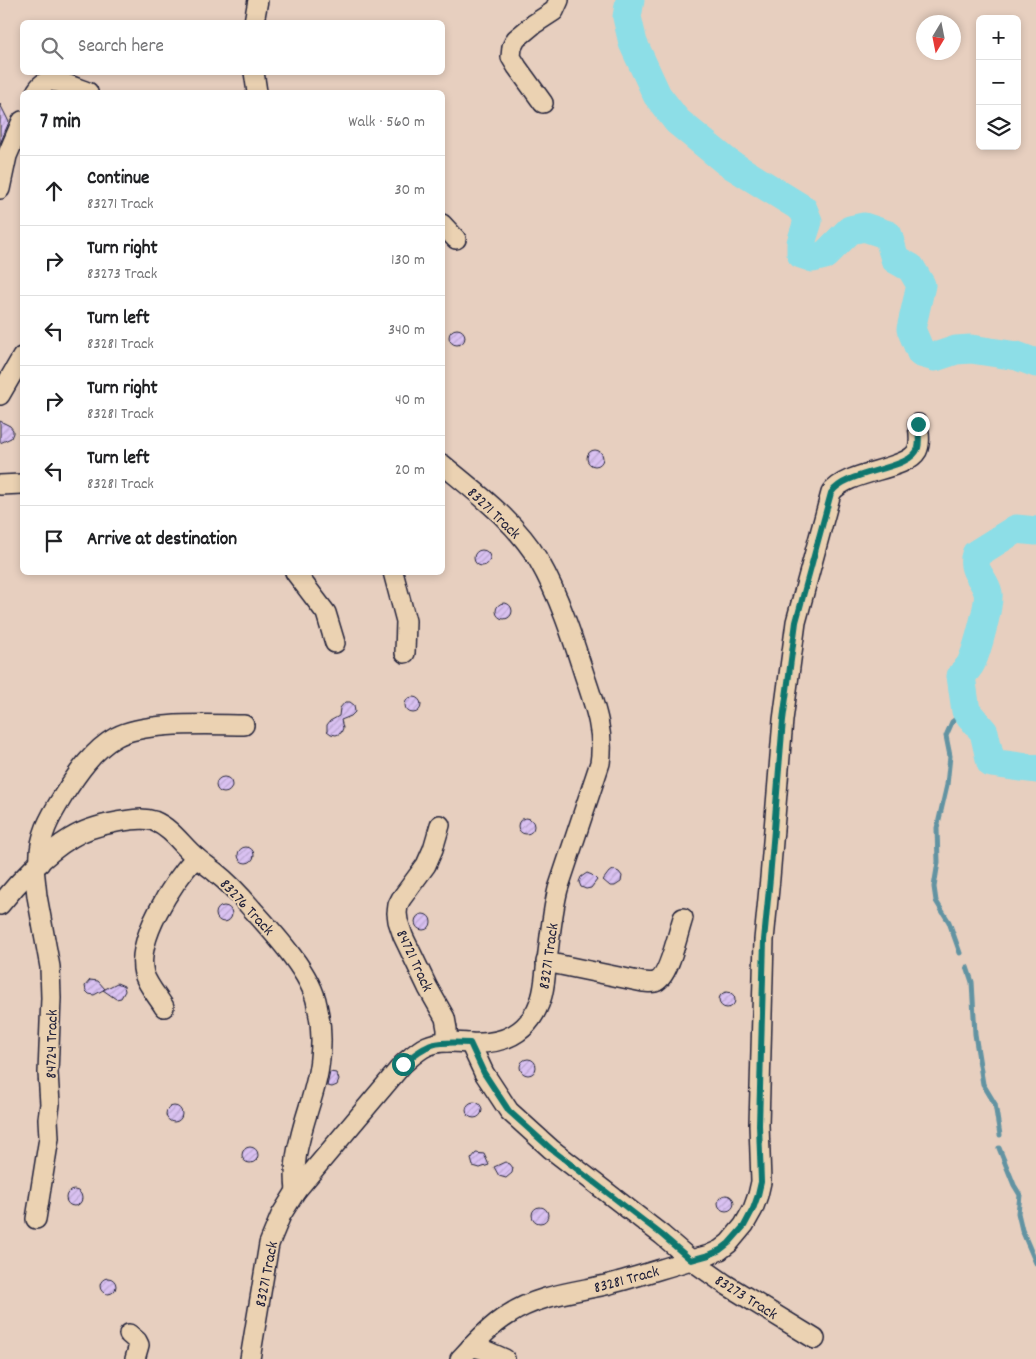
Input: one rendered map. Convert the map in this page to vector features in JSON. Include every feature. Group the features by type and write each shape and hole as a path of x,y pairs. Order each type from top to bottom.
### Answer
{"street":[{"path":"254,20 258,0"},
{"path":"543,103 511,57 512,47 516,39 554,11 559,0"},
{"path":"37,90 41,84 49,81 82,90"},
{"path":"0,189 7,156 20,127"},
{"path":"445,227 456,239"},
{"path":"0,395 20,360"},
{"name":"83281 Track","path":"466,1353 507,1315 537,1301 560,1294 609,1284 709,1255 720,1250 744,1226 753,1209 761,1182 759,1125 764,940 783,720 794,635 831,493 846,481 908,460 918,450 918,424"},
{"name":"83271 Track","path":"250,1359 269,1244 280,1215 296,1191 403,1064 417,1052 428,1045 447,1042 484,1044 498,1042 520,1031 536,1010 541,998 558,889 600,763 602,752 599,723 569,628 538,561 512,526 446,471"},
{"path":"0,485 20,484"},
{"path":"297,575 326,613 335,644"},
{"path":"394,575 406,621 405,654"},
{"name":"84724 Track","path":"36,1220 49,1138 48,1119 50,1104 48,1074 51,998 50,967 37,896 37,865 41,838 74,778 91,758 117,737 154,727 244,725"},
{"name":"83276 Track","path":"0,905 37,865 71,838 101,825 140,819 153,820 165,826 196,857 216,872 237,892 281,941 309,984 317,1003 320,1022 320,1058 318,1074 300,1139 296,1163 296,1191"},
{"name":"84721 Track","path":"440,825 426,865 401,899 397,913 403,936 445,1018 447,1042"},
{"path":"164,1008 144,975 143,966 146,942 157,914 175,882 196,857"},
{"path":"546,962 654,983 661,979 667,970 683,918"},
{"name":"83273 Track","path":"470,1043 484,1073 509,1111 551,1149 624,1204 691,1260 725,1284 815,1339"},
{"path":"129,1334 137,1340 139,1345 135,1359"},
{"path":"466,1353 482,1349 505,1359"}],"building":[{"path":"0,104 9,122 0,144"},
{"path":"457,329 463,331 465,337 463,343 457,345 451,343 449,337 451,331"},
{"path":"0,421 10,426 13,433 11,438 0,443"},
{"path":"595,450 601,452 603,458 601,464 595,466 589,464 587,458 589,452"},
{"path":"482,550 488,552 490,558 488,564 482,566 476,564 474,558 476,552"},
{"path":"504,603 510,605 512,611 510,617 504,619 498,617 496,611 498,605"},
{"path":"413,697 419,699 421,705 419,711 413,713 407,711 405,705 407,699"},
{"path":"345,702 350,702 354,705 355,712 341,720 343,728 341,733 331,734 327,731 327,725 339,716 340,708"},
{"path":"224,777 230,779 232,785 230,791 224,793 218,791 216,785 218,779"},
{"path":"526,818 532,820 534,826 532,832 526,834 520,832 518,826 520,820"},
{"path":"246,847 252,849 254,855 252,861 246,863 240,861 238,855 240,849"},
{"path":"614,870 622,876 621,882 615,886 610,886 603,880 609,872"},
{"path":"587,873 597,880 591,888 586,889 581,887 579,882 581,877"},
{"path":"224,906 230,908 232,914 230,920 224,922 218,920 216,914 218,908"},
{"path":"423,914 429,916 431,922 429,928 423,930 417,928 415,922 417,916"},
{"path":"90,980 98,981 105,989 94,995 89,994 85,986"},
{"path":"117,983 124,986 125,991 121,998 116,999 103,990"},
{"path":"727,992 733,994 735,1000 733,1006 727,1008 721,1006 719,1000 721,994"},
{"path":"528,1059 534,1061 536,1067 534,1073 528,1075 522,1073 520,1067 522,1061"},
{"path":"330,1072 336,1073 339,1080 337,1085 332,1087 327,1086"},
{"path":"474,1102 480,1104 482,1110 480,1116 474,1118 468,1116 466,1110 468,1104"},
{"path":"174,1106 180,1108 182,1114 180,1120 174,1122 168,1120 166,1114 168,1108"},
{"path":"250,1147 256,1149 258,1155 256,1161 250,1163 244,1161 242,1155 244,1149"},
{"path":"476,1153 484,1154 489,1165 480,1168 473,1166 471,1159"},
{"path":"505,1162 513,1168 512,1173 506,1178 499,1176 494,1167"},
{"path":"74,1190 80,1192 82,1198 80,1204 74,1206 68,1204 66,1198 68,1192"},
{"path":"726,1195 732,1197 734,1203 732,1209 726,1211 720,1209 718,1203 720,1197"},
{"path":"540,1207 546,1209 548,1215 546,1221 540,1223 534,1221 532,1215 534,1209"},
{"path":"108,1278 114,1280 116,1286 114,1292 108,1294 102,1292 100,1286 102,1280"}],"waterway":[{"path":"630,0 627,17 633,43 657,95 677,121 727,162 803,209 808,221 801,243 801,254 813,258 825,255 850,230 864,227 888,235 895,259 911,268 921,285 911,329 921,353 935,357 956,350 971,349 1017,356 1036,363"},
{"path":"1036,531 1016,529 976,554 976,570 986,588 988,599 983,627 974,655 970,665 961,676 966,711 984,732 991,763 1036,769"},
{"path":"960,953 949,922 936,901 934,887 938,862 937,828 947,785 950,756 946,736 952,722 966,711"},
{"path":"967,967 972,982 975,1034 983,1084 995,1104 1000,1135"},
{"path":"999,1148 1020,1195 1018,1213 1022,1230 1036,1263"}],"route":[{"path":"403,1064 428,1045 447,1042 470,1043 496,1094 509,1111 551,1149 608,1192 691,1260 720,1250 744,1226 753,1209 761,1182 759,1125 764,940 783,720 796,622 831,493 846,481 908,460 918,450 918,424"}]}
